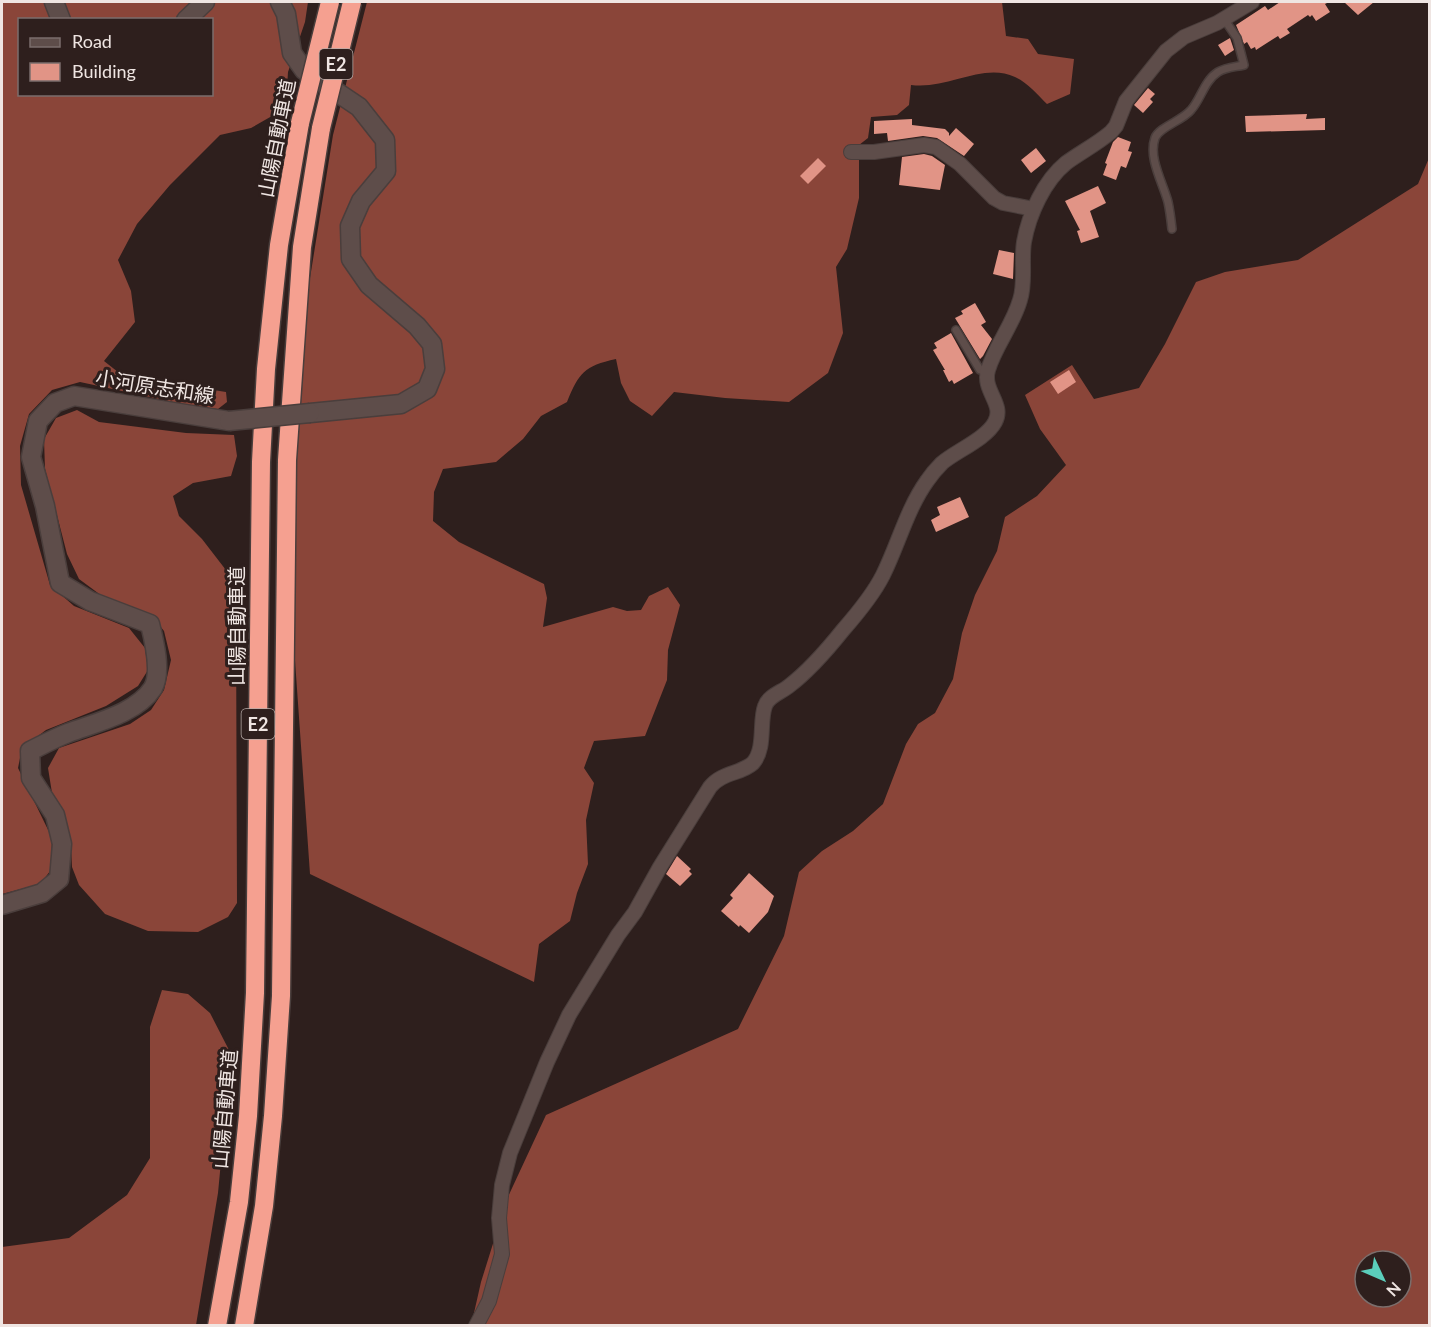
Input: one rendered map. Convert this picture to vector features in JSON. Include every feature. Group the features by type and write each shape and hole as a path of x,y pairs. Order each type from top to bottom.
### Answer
{"highway":[{"name":"山陽自動車道","path":"217,1326 239,1202 248,1116 255,993 260,486 266,369 279,245 300,123 330,2"},
{"name":"E2","path":"244,1326 264,1206 281,996 287,460 302,247 321,128 352,2"}],"main road":[{"path":"54,2 60,18"},
{"path":"188,18 205,2"},
{"name":"小河原志和線","path":"2,905 42,894 59,879 62,844 55,815 31,778 30,751 67,734 111,719 140,700 154,687 158,655 150,624 90,601 60,583 45,506 31,457 38,421 54,403 74,396 229,420 401,404 427,389 435,369 432,344 417,326 369,285 351,259 350,226 361,201 386,171 385,140 359,107 304,70 292,53 286,15 280,2"}],"street":[{"path":"476,1326 489,1301 502,1254 499,1218 502,1185 510,1153 569,1015 618,935 635,912 710,787 716,780 747,767 754,761 761,741 765,705 803,674 823,654 870,595 882,576 926,482 942,463 974,442 995,423 998,411 987,388 987,372 1014,318 1021,297 1024,243 1034,209 1055,175 1066,164 1111,132 1116,126 1126,101 1166,51 1184,37 1224,19 1252,2"},
{"path":"851,152 874,152 924,145 936,147 960,164 994,198 1003,203 1034,209"}],"lane":[{"path":"1172,229 1168,203 1155,162 1155,137 1161,130 1183,118 1192,110 1207,83 1216,73 1228,67 1244,65 1237,38 1224,19"},
{"path":"956,330 980,370 987,372"}],"shaded area":[{"path":"2,2 308,2 305,22 288,72 287,88 279,112 251,128 220,135 170,185 137,224 118,260 131,291 135,322 104,361 123,376 226,392 227,402 218,409 192,406 80,382 52,390 29,414 20,446 21,485 50,585 74,606 129,628 145,648 148,670 138,686 106,706 46,730 22,748 18,768 52,838 51,870 40,884 2,894"},
{"path":"367,2 1002,2 1006,36 1028,39 1038,54 1074,59 1070,94 1047,104 1019,79 1003,73 990,73 938,84 911,85 909,105 897,115 871,117 868,138 859,145 859,198 847,249 836,267 843,333 828,373 789,402 674,392 652,416 630,401 621,383 616,359 584,372 575,384 567,402 541,416 523,439 496,462 443,469 434,492 433,521 459,542 544,584 547,598 543,627 613,607 627,611 641,610 649,596 668,587 680,605 668,650 667,680 645,736 594,741 584,768 594,783 586,820 588,864 570,921 539,944 534,982 310,874 285,518 291,415 333,135"},
{"path":"1429,158 1429,1325 471,1326 481,1282 507,1199 546,1115 738,1029 784,936 799,872 822,851 853,831 883,804 906,744 918,724 935,713 953,679 962,633 975,595 997,551 1005,517 1037,496 1066,465 1040,429 1025,395 1072,365 1094,399 1139,388 1165,344 1196,282 1225,272 1298,260 1418,184"},
{"path":"77,410 99,422 186,433 234,435 237,456 231,476 193,483 173,496 179,516 202,539 229,574 236,611 237,903 228,917 198,932 148,931 105,914 79,885 72,867 65,817 52,793 48,768 59,748 130,724 151,710 164,690 171,660 164,631 152,616 102,596 79,579 67,554 45,469 44,439 56,418"},
{"path":"162,990 188,994 210,1013 229,1050 218,1193 196,1325 2,1325 2,1247 69,1238 127,1195 150,1158 150,1027"}],"building":[{"path":"1280,2 1329,2 1325,4 1330,12 1316,21 1312,15 1310,17 1308,15 1287,29 1290,33 1280,39 1278,36 1256,50 1255,47 1251,49 1247,42 1244,44 1236,25 1265,6 1268,10"},
{"path":"1344,2 1374,2 1358,15"},
{"path":"1230,38 1234,50 1225,56 1218,45"},
{"path":"1148,88 1155,94 1150,99 1153,102 1143,113 1134,105"},
{"path":"1307,114 1306,119 1325,118 1325,130 1246,132 1245,116"},
{"path":"912,119 912,125 945,129 949,136 956,128 974,144 964,156 937,138 923,136 888,141 887,133 874,134 874,121"},
{"path":"1118,137 1131,142 1128,151 1132,152 1126,168 1121,166 1116,180 1103,175 1113,142"},
{"path":"1036,148 1046,161 1031,173 1021,160"},
{"path":"924,154 932,156 945,165 940,190 899,185 902,157"},
{"path":"818,158 826,166 808,184 800,176"},
{"path":"1098,186 1106,203 1090,211 1099,237 1081,243 1077,231 1080,230 1065,201"},
{"path":"999,250 1014,253 1013,279 993,274"},
{"path":"975,303 986,322 981,325 992,339 980,359 955,318 963,314 961,311"},
{"path":"951,333 973,373 954,384 952,380 949,382 933,350 937,348 934,343"},
{"path":"1069,370 1076,382 1058,394 1050,382"},
{"path":"960,497 969,517 936,532 931,520 940,515 937,507"},
{"path":"677,856 691,869 689,871 692,874 680,886 666,874"},
{"path":"749,873 774,896 768,912 749,933 721,911 733,898 730,895"}]}
